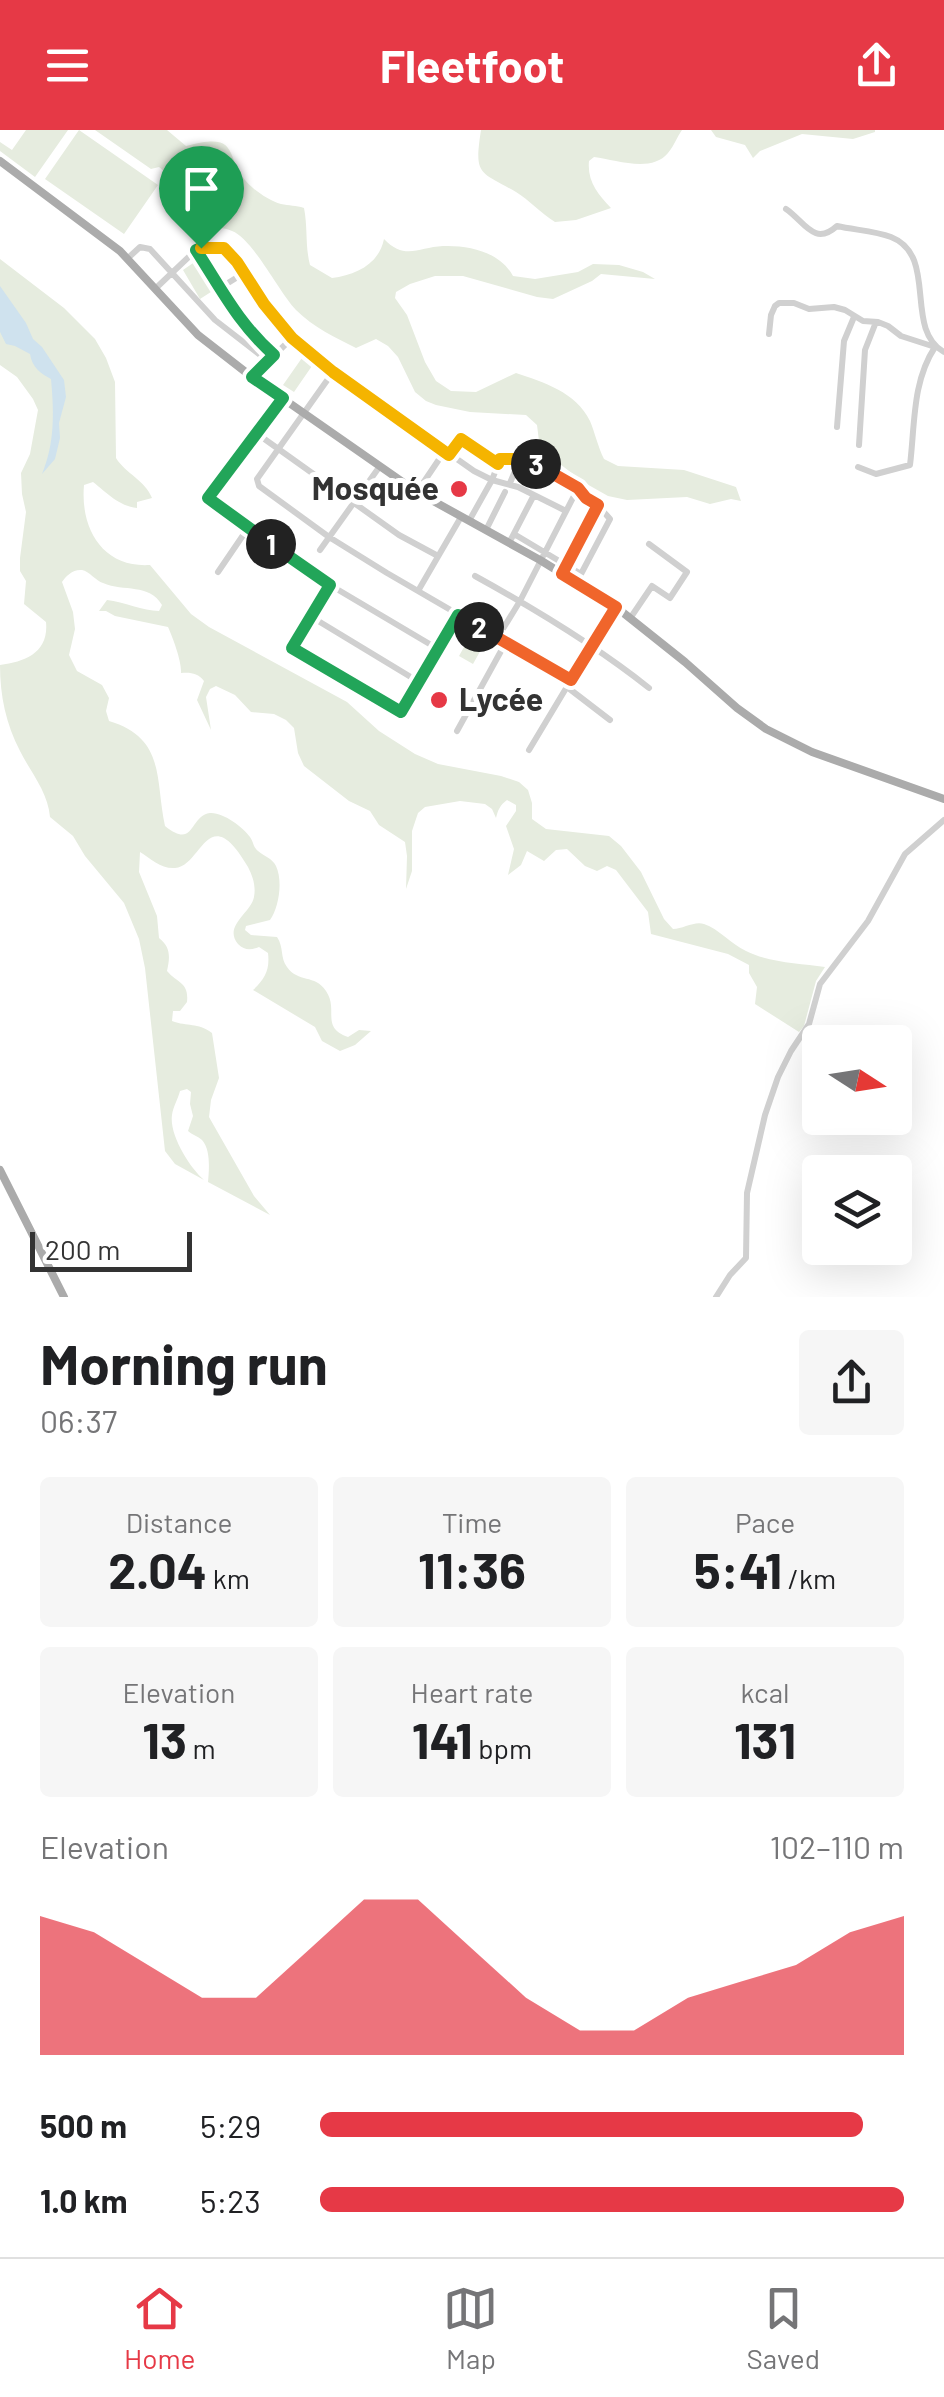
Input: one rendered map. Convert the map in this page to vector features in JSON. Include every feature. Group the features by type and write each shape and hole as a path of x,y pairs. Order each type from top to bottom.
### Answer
{"main road":[{"path":"0,161 128,259 198,335 252,377 417,492 564,569 630,617 766,729 812,752 944,799"},
{"path":"0,1170 64,1297"}],"street":[{"path":"786,210 814,234 830,232 837,226 893,238 905,246 916,266 924,325 935,347"},
{"path":"128,259 140,248 150,249 215,320 271,358"},
{"path":"156,289 196,250 224,248 292,338 333,372 492,480 510,483 566,511"},
{"path":"196,250 247,330 271,358"},
{"path":"220,288 244,273"},
{"path":"769,334 770,316 779,303 809,309 834,307 944,352"},
{"path":"837,427 844,341 854,317"},
{"path":"860,444 865,350 876,322"},
{"path":"252,377 292,338"},
{"path":"858,468 876,474 910,465 920,378 935,347"},
{"path":"333,372 257,478 259,486 329,537 569,683 610,720"},
{"path":"283,398 208,498 330,585 438,650"},
{"path":"256,433 353,504 438,556"},
{"path":"417,492 461,439 498,464"},
{"path":"418,592 438,556 492,480 500,459 528,460 578,488 586,498 598,505 610,518 581,574 564,569 598,505"},
{"path":"510,483 520,459"},
{"path":"320,550 380,466"},
{"path":"498,637 578,488"},
{"path":"486,530 505,492"},
{"path":"512,539 534,495"},
{"path":"218,572 248,528"},
{"path":"630,617 652,586 670,598 687,572 649,544"},
{"path":"475,576 592,646 649,688"},
{"path":"330,585 293,644 294,650 401,712 458,615"},
{"path":"529,750 616,607"},
{"path":"310,616 419,682"},
{"path":"457,731 506,642"},
{"path":"716,1297 746,1258 747,1193 765,1116 784,1062 809,1024 820,984 868,921 905,854 944,820"}],"shaded area":[{"path":"26,130 68,130 35,177 0,151 0,142 12,150"},
{"path":"79,130 158,185 124,234 45,179"},
{"path":"95,130 167,130 186,146 205,142 225,145 243,178 266,198 304,208 310,265 332,278 372,262 384,239 406,251 443,246 473,249 500,261 513,276 535,279 578,272 593,264 619,265 643,272 655,279 601,274 553,299 463,276 435,276 410,284 396,292 395,298 407,315 436,381 451,391 476,392 516,373 537,380 568,395 584,411 604,459 618,466 684,470 736,487 741,501 710,504 687,497 627,500 608,496 540,449 537,425 526,415 470,412 426,401 415,392 398,357 388,346 376,339 356,348 310,322 296,310 240,236 223,228 193,230 172,206 163,171 159,167 151,169"},
{"path":"481,130 682,130 668,153 653,162 633,164 594,157 589,161 592,181 611,208 576,220 555,222 482,170 478,156"},
{"path":"711,130 875,132 853,139 802,134 760,151 753,158 745,145 716,137"},
{"path":"0,259 64,308 95,339 115,382 116,458 152,498 137,502 137,508 131,507 93,482 84,485 86,516 107,553 119,560 150,565 191,614 209,627 347,702 379,731 415,754 438,764 519,782 528,790 532,819 546,829 609,836 641,872 673,929 704,924 755,955 825,967 816,981 802,1028 799,1032 755,1004 757,987 749,965 728,954 651,934 648,912 616,870 607,866 597,871 585,866 567,849 556,850 544,861 527,851 521,865 508,875 514,849 506,826 516,805 507,800 496,818 485,804 460,801 425,807 418,813 412,831 412,871 406,889 405,842 379,825 370,811 349,801 304,766 294,728 286,720 274,714 251,712 235,695 216,686 206,697 211,730 197,700 204,681 194,674 181,673 168,627 99,611 107,600 159,611 162,605 157,598 143,591 111,586 85,571 76,571 62,582 75,629 69,655 77,671 102,685 109,698 109,721 140,738 149,750 158,777 165,826 182,835 203,815 215,813 243,829 256,849 274,863 280,886 270,920 246,926 245,930 251,935 277,937 291,972 317,982 326,991 332,1023 340,1033 348,1037 359,1030 371,1031 355,1045 340,1051 322,1041 315,1027 253,990 266,974 268,953 259,947 243,948 234,937 236,925 252,903 254,885 248,867 224,838 214,836 184,865 175,868 161,865 140,852 139,872 157,916 159,938 169,953 167,971 186,991 187,1002 180,1011 173,1011 172,1021 212,1033 219,1078 209,1117 254,1196 270,1215 208,1182 207,1149 202,1140 188,1131 193,1116 191,1092 187,1089 180,1091 172,1123 182,1150 204,1180 175,1164 165,1151 139,939 124,903 73,836 50,817 43,791 11,731 3,699 0,665 34,654 44,641 46,622 24,604 26,581 20,571 26,512 21,473 30,454 38,410 17,377 0,365"},
{"path":"196,261 214,290 200,299 183,270"},
{"path":"304,355 314,363 294,392 283,385"},
{"path":"473,631 487,639 473,664 459,656"}],"water":[{"path":"0,286 64,380 66,397 59,423 60,438 55,459 42,474 53,427 51,379 37,369 30,354 6,344 0,332"}],"place":[{"name":"Mosquée","path":"459,489"},
{"name":"Lycée","path":"439,700"}],"route":[{"path":"201,248 224,248 292,338 449,455 461,439 498,464 500,459 528,460 578,488 598,505 562,574 616,607 571,680 458,615 401,712 292,648 330,585 208,498 283,398 252,377 274,355 247,330 196,250 201,248"}]}
